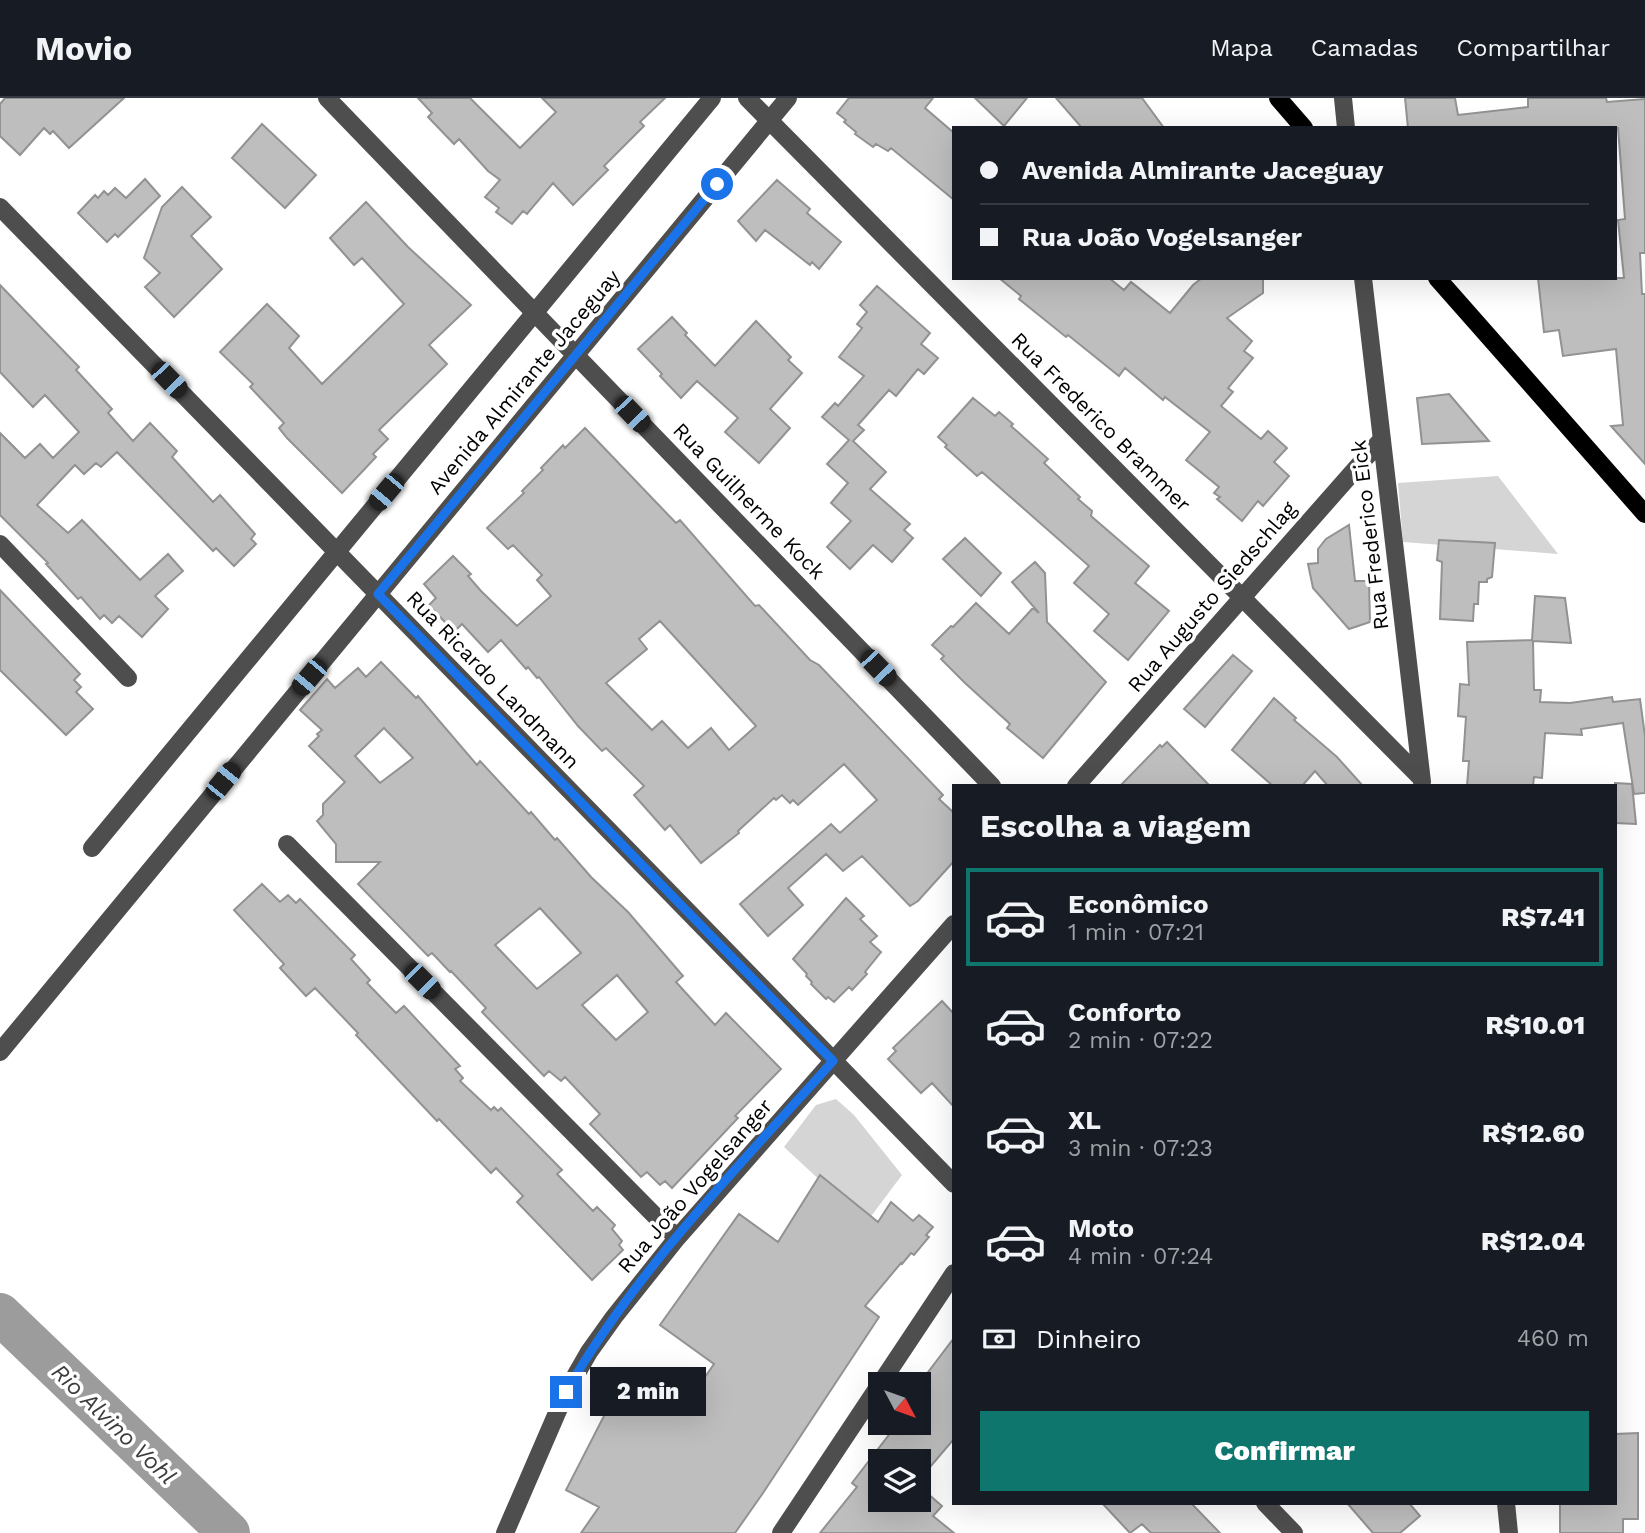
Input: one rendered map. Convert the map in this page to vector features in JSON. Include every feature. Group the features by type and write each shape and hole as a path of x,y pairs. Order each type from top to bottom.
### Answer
{"main road":[{"path":"1278,98 1302,126"},
{"path":"1439,280 1645,514"}],"street":[{"name":"Rua Guilherme Kock","path":"327,98 990,784"},
{"name":"Avenida Almirante Jaceguay","path":"92,848 712,98"},
{"name":"Rua Frederico Brammer","path":"747,98 1422,782"},
{"name":"Avenida Almirante Jaceguay","path":"0,1052 788,98"},
{"path":"1343,98 1346,126"},
{"name":"Rua Ricardo Landmann","path":"0,207 952,1182"},
{"name":"Rua Frederico Eick","path":"1363,280 1422,782"},
{"name":"Rua Augusto Siedschlag","path":"1078,784 1382,439"},
{"path":"0,544 128,678"},
{"path":"287,844 677,1238"},
{"path":"833,1061 952,926"},
{"name":"Rua João Vogelsanger","path":"505,1533 566,1392 589,1352 677,1238 833,1061"},
{"path":"781,1533 952,1276"},
{"path":"1267,1505 1294,1533"},
{"path":"1506,1505 1509,1533"}],"shaded area":[{"path":"1498,476 1558,554 1403,542 1398,483"},
{"path":"836,1099 854,1115 902,1175 866,1223 784,1147 816,1105"}],"building":[{"path":"5,98 124,98 69,148 53,131 50,134 44,128 20,155 0,136 0,104"},
{"path":"418,98 470,98 520,148 556,112 542,98 665,98 640,122 644,126 604,166 608,170 573,205 553,183 527,214 523,211 512,224 496,212 499,208 485,197 500,180 488,171 459,139 454,144 428,117 432,113"},
{"path":"849,98 933,98 925,108 952,131 952,198 891,148 888,151 876,144 873,147 855,134 844,122 846,120 837,113"},
{"path":"975,98 1027,98 1004,126"},
{"path":"1056,98 1142,98 1163,126 1080,126"},
{"path":"1405,98 1455,98 1458,115 1528,107 1528,98 1606,98 1607,102 1645,99 1645,253 1640,253 1642,294 1645,294 1645,464 1611,426 1623,425 1616,349 1563,356 1559,330 1544,332 1538,280 1624,278 1618,220 1625,219 1617,126 1408,126"},
{"path":"262,124 316,175 285,208 232,158"},
{"path":"145,179 160,196 118,237 115,234 107,242 78,213 95,195 98,198 104,191 108,195 115,188 126,198"},
{"path":"777,180 810,209 807,213 841,242 819,269 765,230 756,241 738,221"},
{"path":"182,187 211,217 191,236 222,269 174,317 145,287 160,273 144,258 162,207"},
{"path":"366,202 408,247 471,305 429,345 447,364 379,430 388,439 373,454 376,457 342,493 287,438 279,428 284,423 250,387 253,384 220,352 267,304 299,336 289,348 322,384 404,304 362,258 354,265 330,238"},
{"path":"1001,280 1112,280 1124,290 1131,282 1170,313 1199,280 1263,280 1263,293 1227,318 1252,341 1244,351 1253,358 1228,388 1233,392 1221,406 1261,439 1268,431 1287,448 1274,462 1289,476 1263,506 1258,501 1242,521 1217,499 1220,497 1214,493 1219,487 1186,460 1210,432 1165,397 1163,400 1125,368 1119,376 1019,299 1021,296"},
{"path":"0,285 79,367 76,370 112,409 108,413 133,441 150,423 177,451 172,457 213,502 220,495 255,534 251,539 256,544 234,566 216,548 213,551 117,452 101,467 96,463 84,474 75,465 37,505 68,533 82,520 140,580 168,554 183,571 155,596 168,609 142,637 119,616 112,623 104,615 100,619 0,515 0,433 25,458 40,444 53,458 79,432 45,395 33,407 0,372"},
{"path":"877,286 930,333 921,344 938,358 924,374 918,369 896,396 889,390 858,425 864,430 853,441 886,472 870,489 910,524 904,530 913,538 892,562 873,545 850,569 827,547 851,521 831,503 848,483 827,464 849,440 822,417 835,403 838,406 864,376 839,357 862,328 857,324 867,312 860,305"},
{"path":"672,317 687,333 685,335 715,366 756,321 791,357 788,360 802,373 770,409 790,428 759,463 725,432 738,418 697,381 681,398 638,349"},
{"path":"1449,394 1489,441 1422,444 1417,398"},
{"path":"973,398 995,416 999,412 1013,424 1011,426 1048,459 1044,463 1080,497 1078,499 1092,511 1091,516 1149,566 1135,583 1169,611 1128,660 1094,631 1109,614 1074,583 1089,566 982,472 977,476 945,447 947,445 938,437"},
{"path":"585,428 676,523 680,520 755,606 759,605 810,660 819,665 943,795 939,799 952,811 952,863 918,901 910,906 862,856 843,871 826,854 788,888 803,905 768,936 740,904 831,824 840,833 877,800 844,764 798,805 793,800 790,803 782,795 776,800 774,798 738,831 739,833 701,863 670,825 665,830 634,795 644,786 606,748 602,751 539,677 528,667 526,669 501,640 488,652 462,624 454,632 429,605 436,598 424,584 453,556 471,574 468,576 481,591 517,626 551,596 537,580 542,575 513,545 508,549 487,528 524,493 522,491 563,445 565,448","holes":["660,621 756,726 729,750 711,728 688,748 662,721 652,730 606,683 647,649 639,639"]},
{"path":"1349,525 1355,581 1369,581 1370,622 1349,629 1313,588 1308,564 1318,563 1318,549 1326,539"},
{"path":"965,538 1001,573 981,596 943,559"},
{"path":"1439,540 1495,543 1492,577 1487,579 1487,582 1479,582 1478,604 1474,604 1473,621 1440,619 1442,562 1437,560"},
{"path":"1035,562 1045,573 1047,622 1106,682 1043,758 1007,728 1010,724 941,659 944,656 932,645 976,603 1009,634 1033,608 1039,613 1012,582"},
{"path":"0,590 80,674 74,680 81,687 76,692 93,709 66,735 0,670"},
{"path":"1535,596 1565,598 1571,643 1533,641 1534,690 1541,690 1540,702 1570,703 1612,697 1613,702 1640,699 1645,736 1645,793 1634,794 1623,723 1581,729 1582,735 1545,733 1542,778 1534,777 1533,784 1467,784 1469,761 1463,761 1466,717 1458,716 1460,684 1469,685 1467,642 1532,640"},
{"path":"1233,655 1252,671 1205,727 1184,709"},
{"path":"381,662 416,698 418,696 477,765 480,761 529,814 531,812 555,840 557,838 591,877 628,912 683,976 676,982 715,1025 726,1013 781,1069 735,1116 738,1118 672,1188 665,1181 660,1185 647,1172 641,1177 590,1124 600,1114 565,1077 561,1081 549,1071 544,1076 482,1012 486,1008 451,971 432,953 428,956 358,884 380,862 336,862 336,844 317,821 323,815 323,804 345,782 309,746 322,730 300,710 327,679 335,688 358,668 366,677","holes":["384,728 413,758 380,783 355,756","540,908 581,953 537,989 495,945","617,975 648,1012 616,1040 582,1005"]},
{"path":"1274,698 1296,718 1294,720 1337,757 1361,784 1326,784 1315,771 1304,784 1271,784 1232,750"},
{"path":"1167,742 1208,784 1122,784 1160,745 1162,747"},
{"path":"1615,784 1632,784 1636,824 1617,823"},
{"path":"262,884 280,902 288,895 296,903 300,899 355,955 351,959 370,980 367,983 396,1013 404,1006 460,1066 455,1069 463,1078 460,1081 491,1110 494,1107 498,1111 501,1108 562,1170 557,1174 593,1211 597,1207 615,1225 612,1229 622,1241 619,1245 623,1250 592,1280 517,1202 523,1196 496,1168 491,1173 439,1119 437,1121 315,988 306,996 280,968 284,964 234,910"},
{"path":"846,898 864,916 860,919 877,936 870,942 881,952 865,972 867,974 852,990 849,987 834,1002 828,997 826,999 811,984 807,974 793,959"},
{"path":"942,1001 952,1012 952,1105 932,1083 921,1093 888,1059 896,1051 893,1048"},
{"path":"820,1175 878,1222 891,1202 913,1221 919,1215 933,1227 926,1235 929,1237 914,1255 911,1253 901,1263 865,1306 879,1317 763,1493 735,1533 581,1533 599,1507 566,1490 628,1369 689,1400 714,1364 660,1325 739,1214 778,1242"},
{"path":"952,1341 952,1441 931,1466 931,1449 878,1449 889,1435 931,1435 931,1372 928,1372"},
{"path":"1638,1433 1638,1519 1623,1519 1623,1533 1560,1533 1560,1505 1617,1505 1617,1434"},
{"path":"868,1462 868,1512 931,1512 931,1496 942,1506 933,1516 954,1533 820,1533 857,1487 852,1483"},
{"path":"1104,1505 1193,1505 1220,1533 1151,1533 1142,1524 1130,1533"},
{"path":"1349,1505 1411,1505 1420,1516 1400,1533 1373,1533"}],"waterway":[{"name":"Rio Alvino Vohl","path":"0,1314 229,1533"}],"route":[{"path":"566,1392 589,1352 642,1280 833,1061 378,594 717,184"}]}
